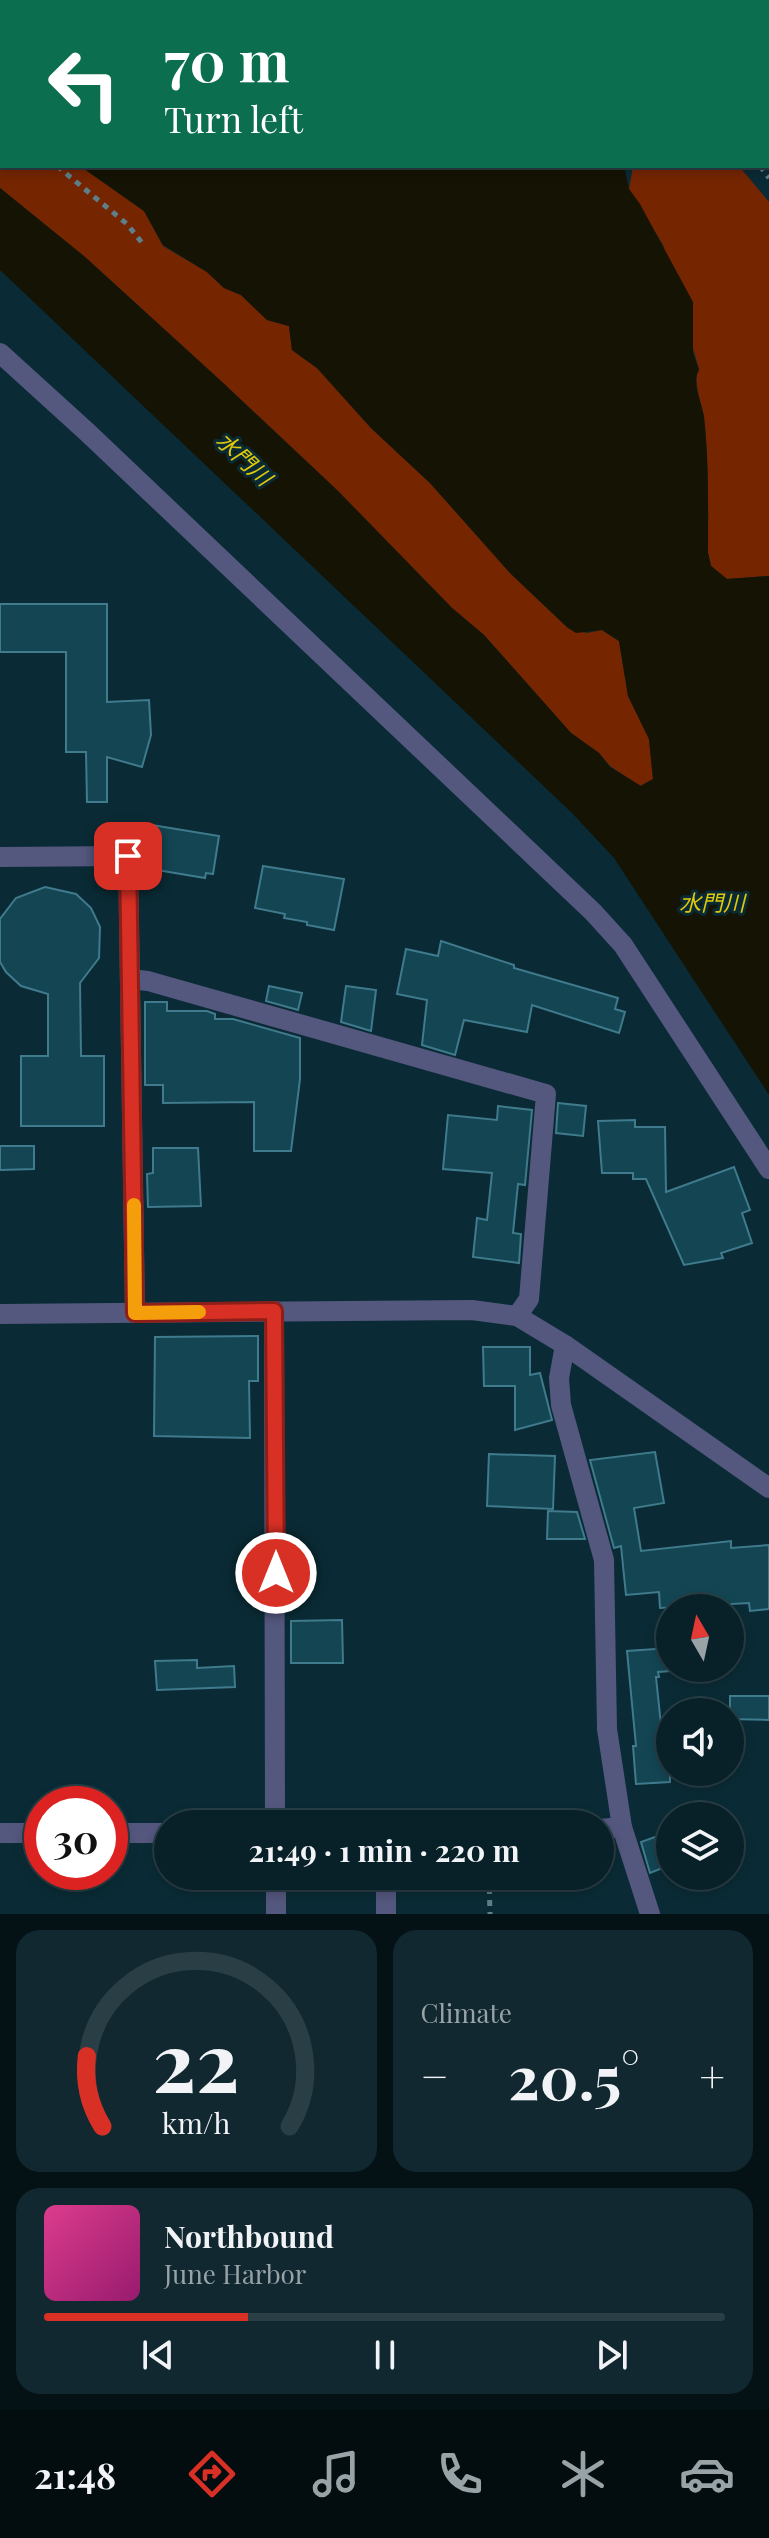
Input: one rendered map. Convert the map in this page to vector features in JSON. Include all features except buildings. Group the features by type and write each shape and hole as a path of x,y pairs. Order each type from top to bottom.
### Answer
{"street":[{"path":"0,353 150,491 593,912 623,945 769,1169"},
{"path":"0,857 128,856 135,1313"},
{"path":"130,979 148,981 546,1094 529,1299 517,1316"},
{"path":"0,1314 472,1310 517,1316 565,1345 769,1488"},
{"path":"274,1311 275,1810"},
{"path":"565,1345 559,1378 561,1405 604,1560 607,1729 622,1827 650,1914"},
{"path":"614,1828 622,1827"},
{"path":"0,1833 24,1833"},
{"path":"128,1833 154,1833"},
{"path":"276,1890 276,1914"},
{"path":"386,1890 386,1914"}],"path":[{"path":"59,168 127,224 143,244"},
{"path":"489,1890 490,1914"}],"shaded area":[{"path":"0,168 83,168 144,211 163,246 207,272 224,288 241,295 267,320 289,326 292,350 317,368 371,428 430,483 511,574 568,628 587,633 602,630 619,641 628,696 649,739 653,779 640,786 610,766 599,753 571,733 484,635 452,608 338,491 85,257 0,188"},
{"path":"633,168 741,168 769,202 769,576 727,579 711,566 708,553 706,434 698,393 699,369 663,245 629,189"}],"water":[{"name":"水門川","path":"83,168 624,168 629,189 693,302 693,353 699,370 697,386 706,434 708,553 711,566 727,579 769,576 769,1095 614,858 572,813 0,270 0,188 85,257 338,491 452,608 484,635 571,733 599,753 610,767 641,786 653,779 649,739 628,696 619,641 602,630 576,633 568,628 511,574 430,483 371,428 317,368 292,350 289,326 267,320 241,295 224,288 207,272 163,245 144,211"}],"slow traffic":[{"path":"134,1205 135,1313 199,1312"}],"route":[{"path":"128,856 135,1313 274,1311 276,1573"}]}
